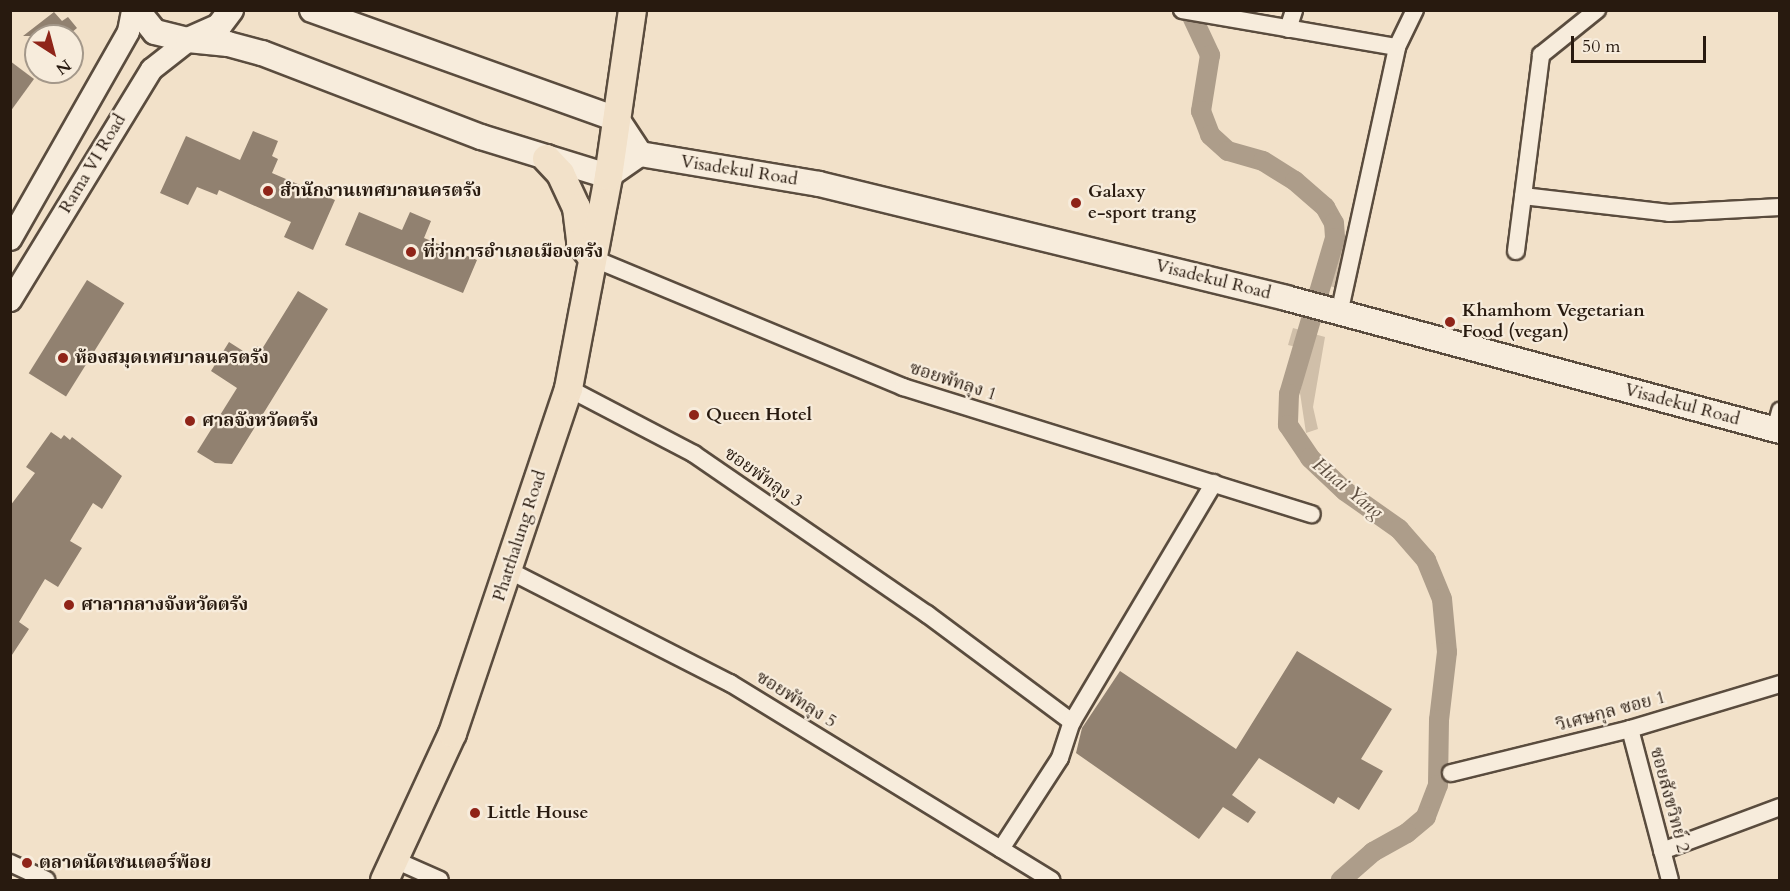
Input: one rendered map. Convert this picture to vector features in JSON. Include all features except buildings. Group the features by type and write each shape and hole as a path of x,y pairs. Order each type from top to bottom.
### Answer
{"main road":[{"path":"137,10 155,32 188,40 228,44 262,53 482,137 608,176 640,154 617,119 312,10"},
{"path":"188,40 219,26 231,10"},
{"name":"Phatthalung Road","path":"389,870 452,733 510,571 568,388 608,176 632,10"},
{"name":"Visadekul Road","path":"640,154 819,184 1286,298 1339,314 1778,424"},
{"path":"546,158 560,173 576,207 580,242 592,258"}],"street":[{"name":"Rama VI Road","path":"10,239 128,31 132,10"},
{"path":"1182,10 1398,47"},
{"path":"1288,29 1294,10"},
{"path":"1339,314 1398,47 1415,10"},
{"path":"1516,251 1541,55 1597,10"},
{"name":"Rama VI Road","path":"10,300 151,69 188,40"},
{"path":"1523,196 1669,213 1779,207"},
{"name":"ซอยพัทลุง 1","path":"592,258 903,387 1312,514"},
{"name":"ซอยพัทลุง 3","path":"568,388 694,454 927,614 1072,722"},
{"path":"1001,849 1060,758 1072,722 1214,483"},
{"name":"ซอยพัทลุง 5","path":"510,571 730,683 1052,880"},
{"name":"วิเศษกุล ซอย 1","path":"1451,772 1630,729 1779,684"},
{"name":"ซอยสังขวิทย์ 2","path":"1630,729 1670,880"},
{"path":"1662,851 1779,807"},
{"path":"10,863 46,880"},
{"path":"389,870 440,880"}],"shaded area":[{"path":"1339,235 1350,238 1337,288 1314,282 1316,272 1328,275"},
{"path":"1293,328 1325,337 1313,407 1318,429 1306,433 1300,393 1309,350 1288,345"}],"waterway":[{"name":"Huai Yang","path":"1189,10 1210,55 1201,111 1210,135 1228,151 1263,161 1295,181 1325,207 1334,223 1335,238 1289,394 1288,425 1310,458 1345,491 1399,529 1426,560 1442,599 1447,652 1439,720 1438,785 1426,817 1407,833 1373,852 1341,880"}],"place":[{"name":"สำนักงานเทศบาลนครตรัง","path":"268,191"},
{"name":"Galaxy e-sport trang","path":"1076,203"},
{"name":"ที่ว่าการอำเภอเมืองตรัง","path":"411,252"},
{"name":"Khamhom Vegetarian Food (vegan)","path":"1450,322"},
{"name":"ห้องสมุดเทศบาลนครตรัง","path":"63,358"},
{"name":"Queen Hotel","path":"694,415"},
{"name":"ศาลจังหวัดตรัง","path":"190,421"},
{"name":"ศาลากลางจังหวัดตรัง","path":"69,605"},
{"name":"Little House","path":"475,813"},
{"name":"ตลาดนัดเซนเตอร์พ้อย","path":"27,863"}]}
